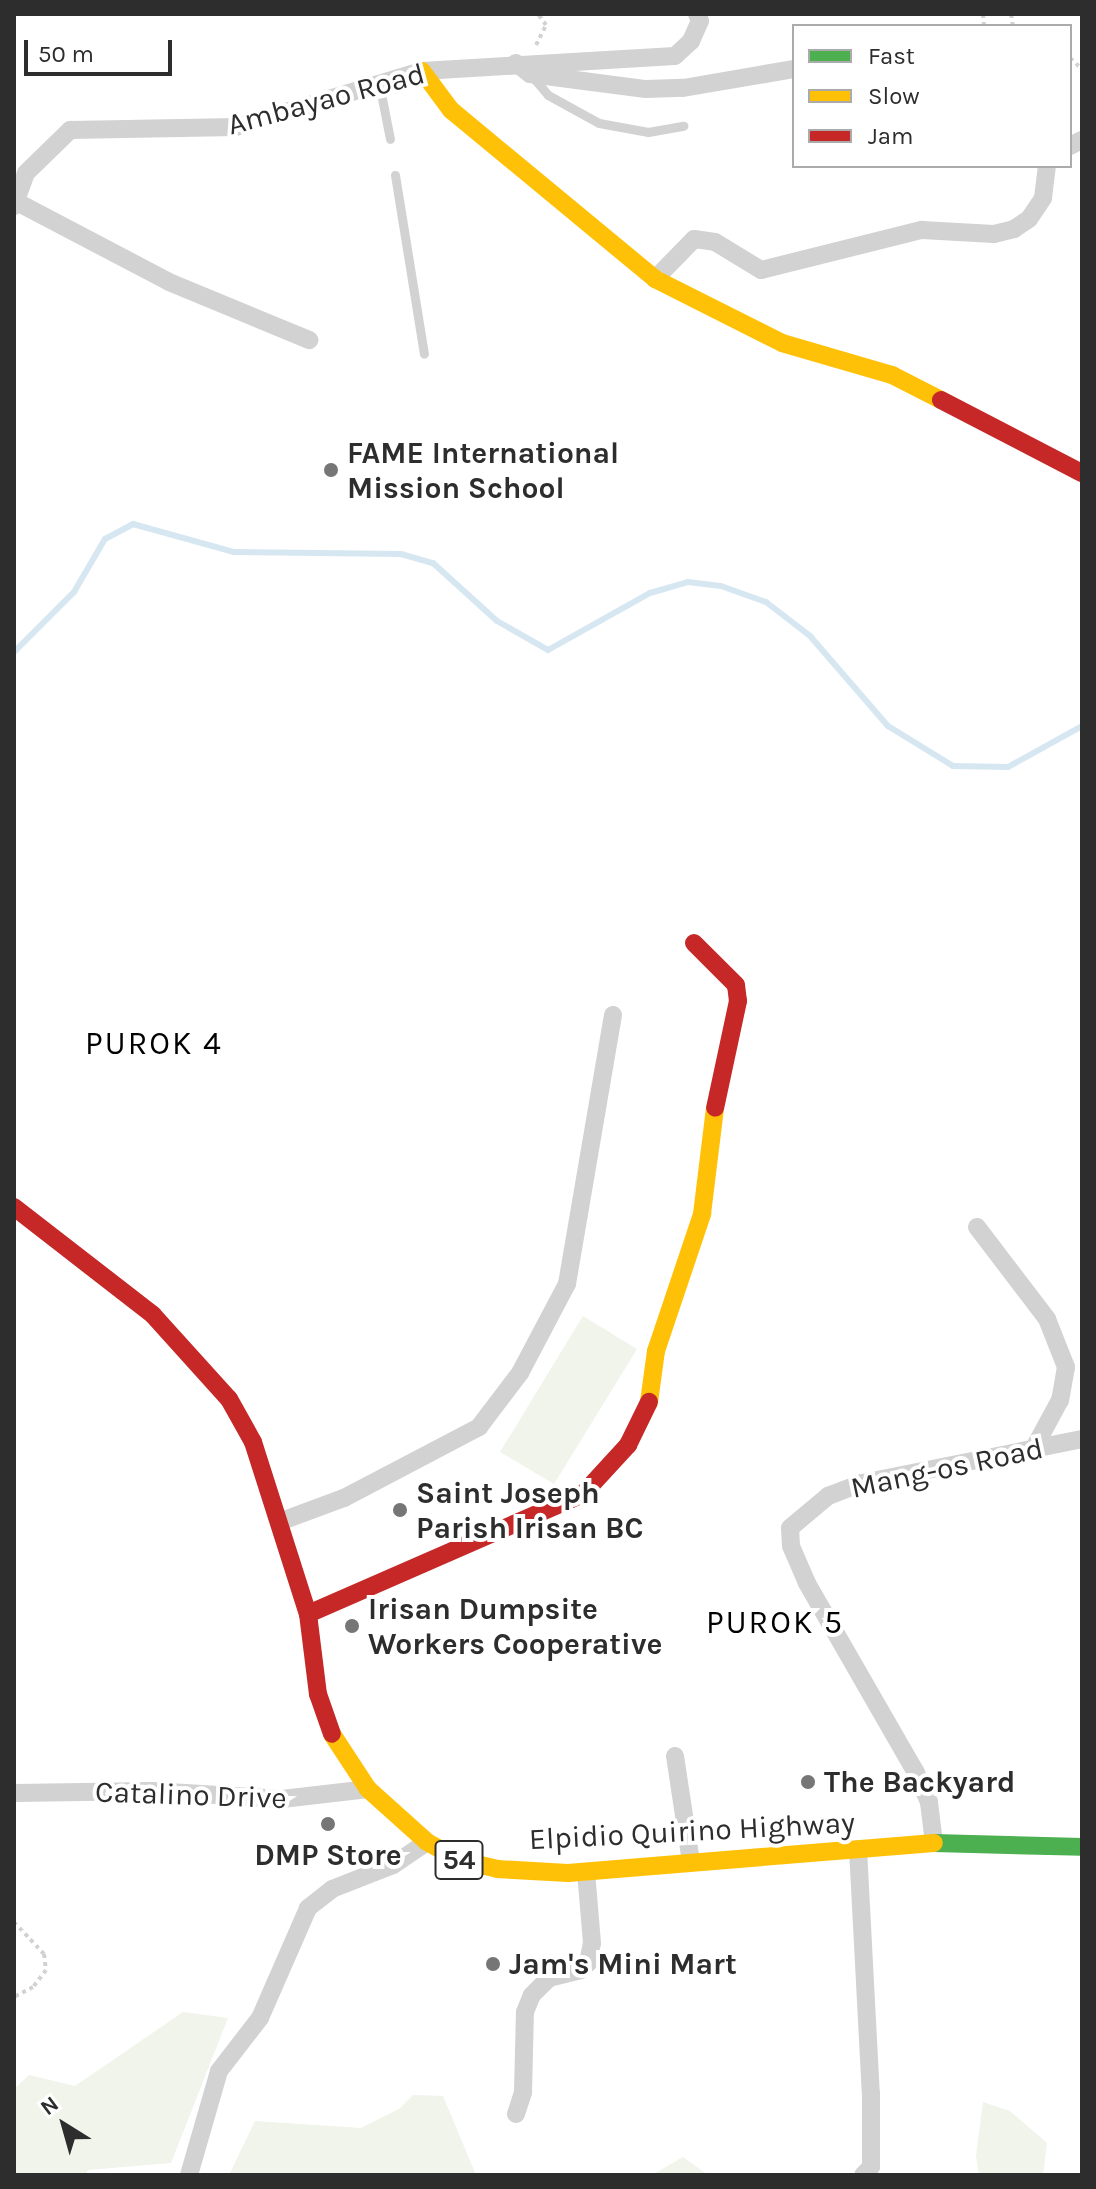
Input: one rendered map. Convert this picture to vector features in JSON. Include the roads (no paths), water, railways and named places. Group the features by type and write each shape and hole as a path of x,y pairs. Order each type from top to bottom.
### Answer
{"main road":[{"path":"422,71 451,110 655,279 782,343 892,375 1082,473"},
{"path":"308,1614 583,1494 628,1445 648,1411 656,1351 702,1214 717,1089 738,1001 736,985 694,943"},
{"name":"Elpidio Quirino Highway","path":"14,1207 153,1315 220,1389 253,1442 279,1522 308,1614 323,1708 333,1737 368,1789 427,1842 459,1860 497,1869 586,1872 934,1843 1082,1847"}],"street":[{"name":"Ambayao Road","path":"14,202 26,173 70,130 236,127 379,80 422,71 523,68 675,56 691,41 701,16"},
{"path":"523,68 671,88 792,69"},
{"path":"655,279 694,239 715,242 761,270 922,230 994,234 1014,229 1029,219 1043,198 1047,168"},
{"path":"14,202 169,282 309,340"},
{"path":"279,1522 344,1498 479,1427 520,1373 567,1284 613,1015"},
{"path":"977,1227 1047,1319 1066,1367 1060,1400 1034,1448"},
{"name":"Mang-os Road","path":"934,1843 929,1802 915,1771 807,1583 791,1546 790,1528 828,1496 862,1483 1082,1439"},
{"path":"675,1756 691,1862"},
{"name":"Catalino Drive","path":"14,1793 152,1791 282,1799 368,1789"},
{"path":"189,2175 219,2071 260,2018 308,1908 332,1889 393,1865 427,1842"},
{"path":"858,1849 871,2093 871,2167 863,2175"},
{"path":"516,2114 523,2092 525,2012 532,1995 549,1978 580,1970 588,1963 592,1943 586,1872"}],"lane":[{"path":"523,68 548,95 599,123 648,132 683,126"},
{"path":"379,80 390,139"},
{"path":"395,175 424,354"}],"waterway":[{"path":"14,652 74,592 105,539 133,524 234,552 401,554 433,563 497,621 548,650 650,593 688,582 721,586 766,602 810,636 888,726 953,766 1008,767 1082,726"}],"place":[{"name":"FAME International Mission School","path":"331,470"},
{"name":"Saint Joseph Parish Irisan BC","path":"400,1510"},
{"name":"Irisan Dumpsite Workers Cooperative","path":"352,1626"},
{"name":"The Backyard","path":"808,1782"},
{"name":"DMP Store","path":"328,1824"},
{"name":"Jam's Mini Mart","path":"493,1964"}],"district":[{"name":"PUROK 4","path":"154,1044"},
{"name":"PUROK 5","path":"775,1623"}]}
